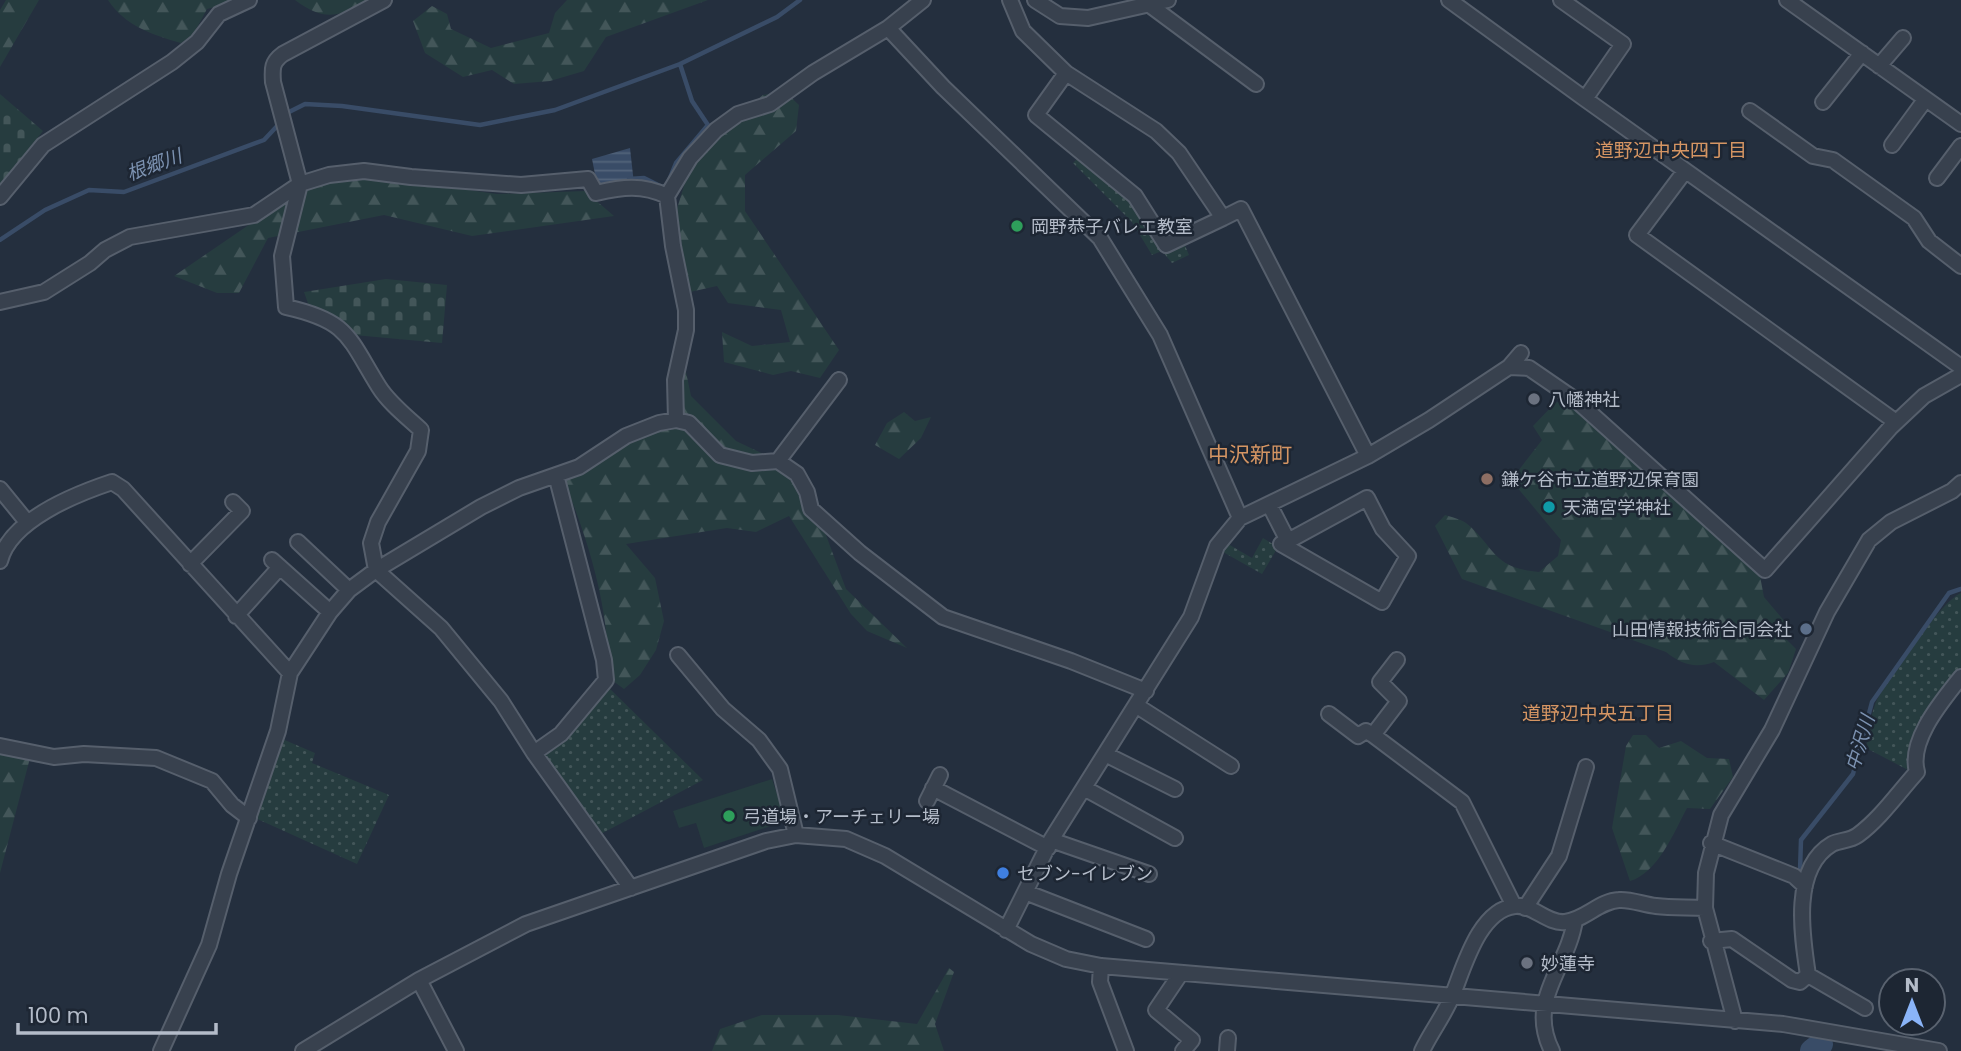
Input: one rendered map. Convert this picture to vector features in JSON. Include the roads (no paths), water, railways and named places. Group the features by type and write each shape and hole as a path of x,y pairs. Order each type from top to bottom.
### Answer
{"street":[{"path":"0,197 43,145 172,62 197,42 219,14 249,0"},
{"path":"384,0 274,60 273,82 300,184 282,256 286,307 331,320 348,335 380,390 421,430 418,451 378,522 371,543 376,570 442,628 501,701 534,753 631,888"},
{"path":"676,420 676,380 686,330 686,310 673,246 667,196 690,158 716,130 738,114 769,104 813,72 888,28 923,0"},
{"path":"1010,0 1023,31 1066,73 1156,131 1191,169 1223,218"},
{"path":"1035,0 1060,16 1088,18 1151,6 1168,0"},
{"path":"1110,0 1126,11"},
{"path":"1449,0 1961,367"},
{"path":"1561,0 1623,44 1585,99"},
{"path":"1792,1 1961,124"},
{"path":"1151,6 1249,85"},
{"path":"888,28 943,87 1100,238 1160,335 1240,518"},
{"path":"1879,66 1903,38"},
{"path":"1824,102 1862,53"},
{"path":"1066,73 1036,116 1135,196 1166,245 1241,209 1368,456"},
{"path":"1892,145 1925,100"},
{"path":"1750,111 1813,156 1833,160 1914,218 1929,241 1961,266"},
{"path":"1937,178 1961,146"},
{"path":"0,302 44,292 90,263 105,250 130,237 254,215 300,184 329,174 364,171 522,185 588,179 596,193 627,186 650,188 667,196"},
{"path":"1685,171 1637,235 1896,422"},
{"path":"1006,930 1050,844 1195,610 1217,546 1240,518 1368,456 1509,367 1521,353"},
{"path":"1509,367 1530,368 1577,401 1765,570 1896,422 1924,396 1961,375"},
{"path":"778,461 839,380"},
{"path":"161,1051 209,945 278,731 290,673 330,612 349,590 376,570 481,507 519,488 579,467 626,436 659,423 676,420 689,423 720,455 732,460 778,461 797,474 807,492 811,509 860,553 943,617 1071,660 1146,691"},
{"path":"534,753 561,734 606,680 604,660 556,475"},
{"path":"0,561 27,522 76,494 112,482 123,489 290,673"},
{"path":"1735,1021 1711,941 1705,908 1706,873 1721,815 1772,730 1827,612 1869,540 1891,522 1952,491 1961,483"},
{"path":"0,489 27,522"},
{"path":"1367,498 1383,529 1408,556 1382,602 1281,544 1288,541 1367,498"},
{"path":"190,564 242,511 233,502"},
{"path":"1269,504 1288,541"},
{"path":"298,542 349,590"},
{"path":"236,616 276,564 330,612"},
{"path":"678,655 723,709 759,740 780,769 796,835"},
{"path":"1373,735 1399,701 1377,679 1397,660"},
{"path":"1808,975 1800,922 1805,886 1817,858 1833,844 1856,837 1917,772 1915,765 1925,727 1961,677"},
{"path":"1137,706 1231,766"},
{"path":"1329,714 1358,736 1366,732 1373,735 1462,802 1520,907"},
{"path":"0,746 54,757 84,754 156,758 212,781 232,805 249,818"},
{"path":"1105,754 1175,789"},
{"path":"1520,907 1559,856 1586,767"},
{"path":"933,788 1050,844 1149,874"},
{"path":"1084,788 1175,838"},
{"path":"303,1051 471,950 539,918 766,841 796,835 846,839 885,856 1006,930 1066,959 1101,967 1545,1003 1830,1030 1939,1051"},
{"path":"1712,842 1794,876 1805,886"},
{"path":"1025,892 1146,939"},
{"path":"1422,1051 1452,996 1463,963 1481,930 1499,912 1520,907 1555,922 1575,920 1589,910 1621,899 1657,906 1705,908"},
{"path":"1552,1051 1543,1025 1545,1003 1549,981 1569,947 1575,920"},
{"path":"1711,941 1732,939 1792,980 1800,982 1808,975"},
{"path":"1101,967 1101,982 1126,1051"},
{"path":"1181,974 1156,1010 1192,1040 1183,1051"},
{"path":"1808,975 1865,1008"},
{"path":"419,980 456,1051"}],"water":[{"path":"630,148 634,184 598,189 592,159"}],"waterway":[{"path":"285,114 305,104 342,106 480,125 555,110 680,64 777,17 800,0"},
{"path":"629,179 644,178 662,187 667,185 676,163 708,125 692,101 680,64"},
{"name":"根郷川","path":"0,240 45,210 89,190 124,192 264,140 279,124"},
{"name":"中沢川","path":"1800,871 1801,840 1853,774 1872,702 1949,593 1961,589"},
{"name":"中沢川","path":"1812,1051 1821,1044"}],"place":[{"name":"岡野恭子バレエ教室","path":"1017,226"},
{"name":"八幡神社","path":"1534,399"},
{"name":"鎌ケ谷市立道野辺保育園","path":"1487,479"},
{"name":"天満宮学神社","path":"1549,507"},
{"name":"山田情報技術合同会社","path":"1806,629"},
{"name":"弓道場・アーチェリー場","path":"729,816"},
{"name":"セブン-イレブン","path":"1003,873"},
{"name":"妙蓮寺","path":"1527,963"}],"district":[{"name":"道野辺中央四丁目","path":"1671,150"},
{"name":"中沢新町","path":"1250,454"},
{"name":"道野辺中央五丁目","path":"1598,713"}]}
